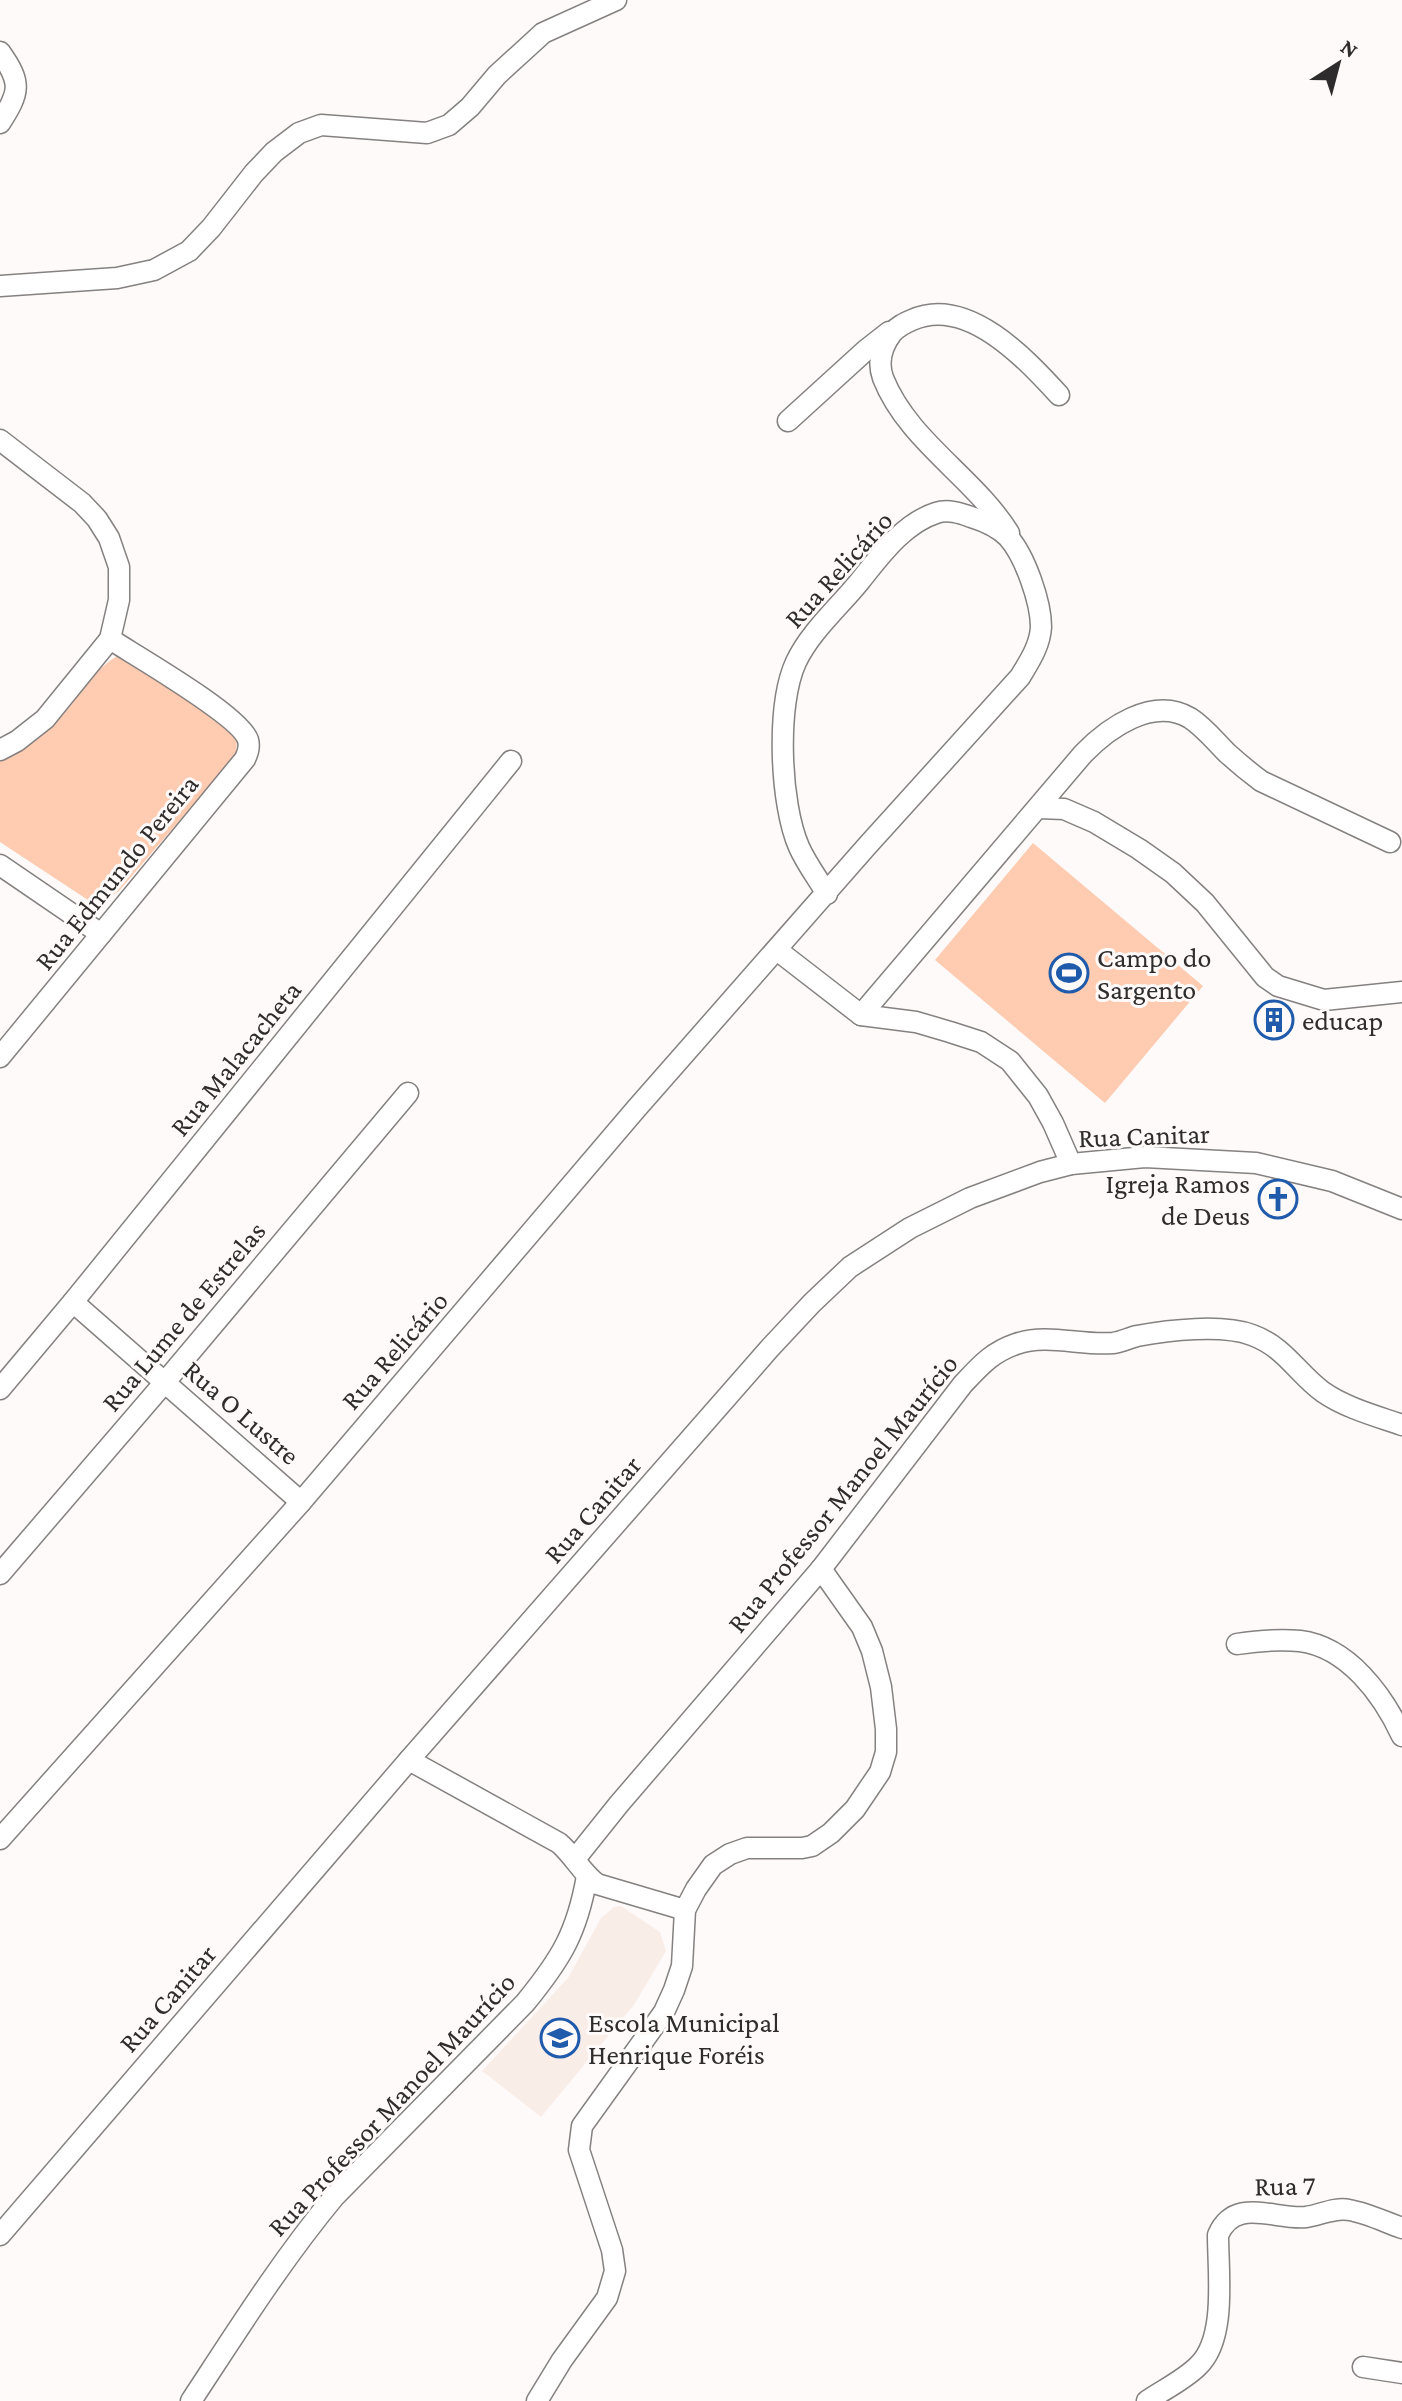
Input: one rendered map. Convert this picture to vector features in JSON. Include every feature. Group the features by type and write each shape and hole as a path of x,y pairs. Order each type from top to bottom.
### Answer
{"street":[{"path":"0,286 117,278 154,270 189,251 254,173 274,152 299,133 321,125 427,133 449,125 543,33 616,0"},
{"path":"0,52 16,76 17,88 0,123"},
{"path":"788,421 876,341 925,315 942,313 960,317 990,332 1014,349 1059,395"},
{"path":"896,328 885,342 880,364 883,378 896,401 937,453 990,507 1018,551"},
{"path":"0,440 82,503 97,519 109,538 119,567 118,608 110,639 45,719 0,750"},
{"name":"Rua Relicário","path":"0,1839 301,1502 626,1121 1020,677 1033,655 1041,629 1036,596 1018,551 1006,536 975,518 955,512 939,512 911,526 879,558 801,653 791,674 782,740 785,785 799,847 827,894"},
{"name":"Rua Edmundo Pereira","path":"0,1057 245,759 249,749 248,739 224,714 110,639"},
{"path":"861,1015 1083,754 1114,727 1148,713 1177,713 1199,725 1261,781 1390,842"},
{"name":"Rua Malacacheta","path":"0,1389 511,761"},
{"path":"1039,808 1064,809 1094,822 1173,873 1205,903 1265,977 1278,986 1324,1000 1402,992"},
{"path":"0,865 101,934"},
{"path":"777,950 861,1015 916,1022 950,1032 981,1042 1010,1061 1038,1096 1071,1164"},
{"name":"Rua Lume de Estrelas","path":"0,1574 408,1093"},
{"name":"Rua Canitar","path":"0,2235 409,1760 769,1349 850,1267 939,1212 1040,1172 1071,1164 1145,1157 1256,1163 1332,1181 1402,1209"},
{"name":"Rua O Lustre","path":"73,1302 301,1502"},
{"name":"Rua Professor Manoel Maurício","path":"191,2401 282,2262 334,2197 525,2003 548,1975 574,1931 581,1868 619,1804 821,1569 963,1384 988,1357 1017,1343 1046,1340 1113,1343 1167,1332 1199,1330 1250,1334 1278,1348 1323,1392 1402,1425"},
{"path":"537,2401 607,2298 615,2271 612,2250 579,2150 582,2126 664,2012 682,1966 685,1910 696,1889 713,1865 730,1854 747,1848 812,1846 831,1833 855,1809 880,1772 886,1752 886,1729 881,1687 872,1651 862,1627 821,1569"},
{"path":"1237,1644 1301,1641 1336,1655 1382,1698 1402,1736"},
{"path":"409,1760 559,1843 597,1884 685,1910"},
{"name":"Rua 7","path":"1147,2401 1197,2368 1208,2355 1217,2323 1218,2235 1230,2218 1248,2213 1309,2217 1347,2209 1402,2228"},
{"path":"1363,2367 1402,2373"}],"shaded area":[{"path":"121,654 231,726 236,747 235,756 118,892 94,904 0,842 0,759 59,719 102,667"},
{"name":"Campo do Sargento","path":"1033,843 1203,986 1105,1103 935,960"},
{"name":"Escola Municipal Henrique Foréis","path":"621,1906 660,1932 666,1951 634,2005 541,2117 482,2071 568,1978 601,1918 614,1907"}],"place":[{"name":"Campo do Sargento","path":"1069,973"},
{"name":"educap","path":"1274,1020"},
{"name":"Igreja Ramos de Deus","path":"1278,1199"},
{"name":"Escola Municipal Henrique Foréis","path":"560,2038"}]}
